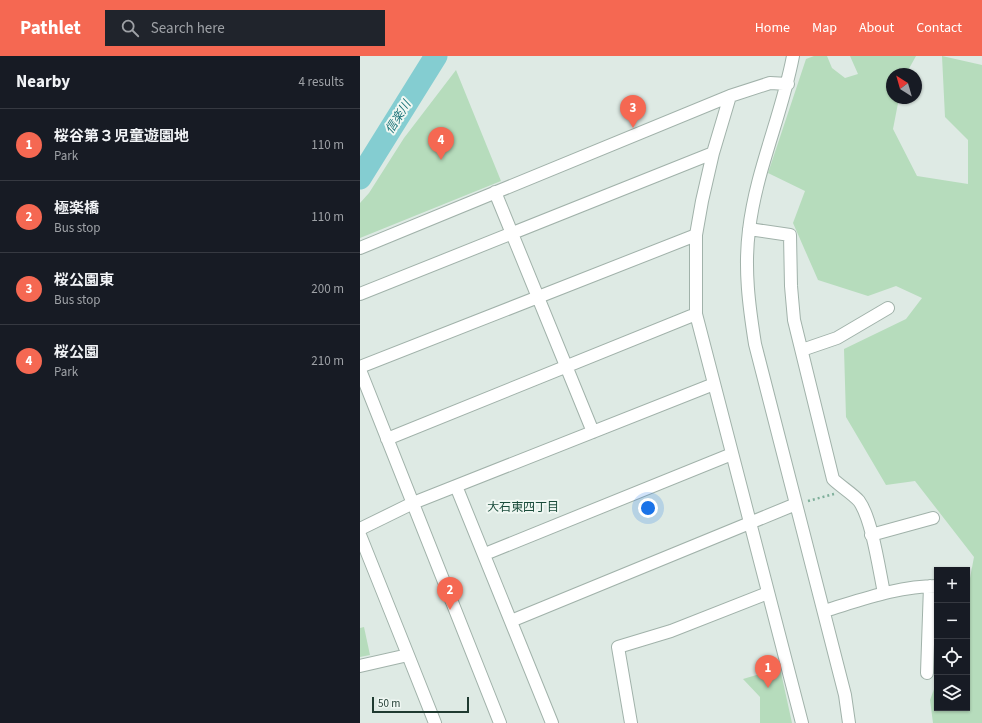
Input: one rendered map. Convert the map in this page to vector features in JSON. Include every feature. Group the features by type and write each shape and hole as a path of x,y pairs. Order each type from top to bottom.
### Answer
{"street":[{"path":"793,56 788,84 771,134 749,229 746,266 748,294 755,344 845,695 848,723"},
{"path":"360,248 730,96 770,84 788,84"},
{"path":"730,96 713,153 696,235 696,314 802,723"},
{"path":"360,294 713,153"},
{"path":"495,192 592,432"},
{"path":"749,229 790,235 790,286 794,320 833,479 858,500 866,513 884,593"},
{"path":"500,723 360,369 696,235"},
{"path":"802,350 837,338 888,308"},
{"path":"387,439 696,314"},
{"path":"360,529 413,503 714,384"},
{"path":"485,554 732,454"},
{"path":"456,486 485,554 552,723"},
{"path":"511,621 796,504"},
{"path":"871,535 933,518"},
{"path":"360,536 436,723"},
{"path":"824,611 884,593 918,586 934,586 926,673"},
{"path":"631,723 618,647 671,631 768,593"},
{"path":"360,666 408,655"}],"path":[{"path":"796,504 846,491"}],"green space":[{"path":"814,56 827,56 832,68 845,78 858,74 850,56 916,56 909,68 886,68 886,104 898,104 893,129 917,176 968,184 968,140 945,117 942,56 982,65 982,723 933,723 930,700 934,689 934,711 970,711 970,578 974,557 915,481 886,485 846,417 844,349 906,319 922,298 896,286 868,296 818,280 793,223 805,191 768,173 806,59"},
{"path":"456,70 501,181 360,238 360,203 369,193 404,138"},
{"path":"364,627 370,655 360,657 360,628"},
{"path":"780,668 792,723 760,723 760,697 743,679"}],"waterway":[{"name":"信楽川","path":"360,178 436,56"}],"place":[{"name":"桜公園東","path":"633,128"},
{"name":"桜公園","path":"441,160"},
{"name":"極楽橋","path":"450,610"},
{"name":"桜谷第３児童遊園地","path":"768,688"}],"district":[{"name":"大石東四丁目","path":"523,507"}]}
